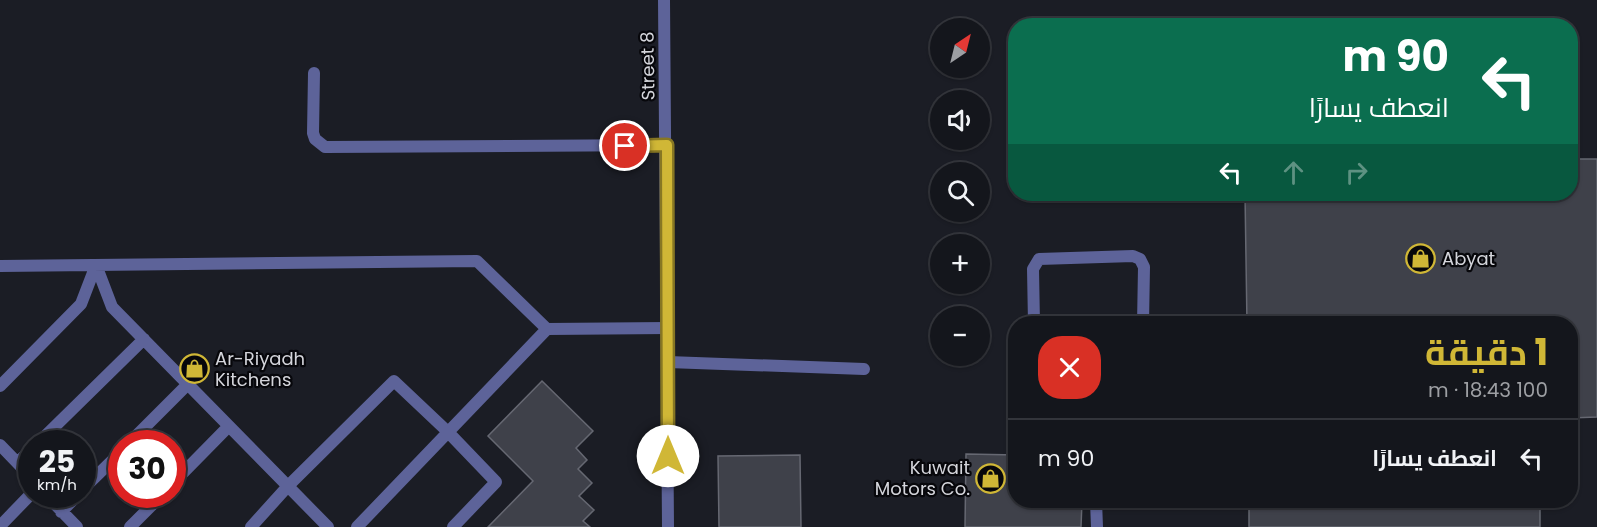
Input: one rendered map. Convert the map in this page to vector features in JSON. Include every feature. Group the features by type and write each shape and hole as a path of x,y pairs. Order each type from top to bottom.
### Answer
{"street":[{"name":"Street 8","path":"664,0 667,145 668,527"},
{"path":"314,73 313,133 315,139 325,147 667,145"},
{"path":"1034,316 1033,269 1036,261 1046,257 1133,256 1140,259 1144,267 1143,316"},
{"path":"0,266 477,261 547,329 668,328"},
{"path":"96,265 112,307 328,527"},
{"path":"0,386 81,304 96,265"},
{"path":"357,527 547,329"},
{"path":"51,430 144,339"},
{"path":"668,362 864,369"},
{"path":"251,527 288,486 394,381 496,482 453,527"},
{"path":"142,430 188,384"},
{"path":"186,470 229,426"},
{"path":"0,445 18,462"},
{"path":"96,476 108,465"},
{"path":"0,526 18,507"},
{"path":"57,508 76,527"},
{"path":"61,512 65,508"},
{"path":"130,527 149,508"},
{"path":"1096,508 1097,527"}],"building":[{"name":"Abyat","path":"1578,159 1597,159 1597,417 1578,418 1578,316 1247,316 1245,201 1578,201"},
{"path":"542,381 593,431 576,448 587,460 578,469 592,483 579,496 594,510 583,521 590,527 488,527 533,481 488,436"},
{"name":"Kuwait Motors Co.","path":"966,454 1008,455 1008,508 1082,508 1081,527 965,527"},
{"path":"800,455 801,527 719,527 718,456"},
{"path":"1249,508 1540,508 1540,527 1249,527"}],"place":[{"name":"Abyat","path":"1421,259"},
{"name":"Ar-Riyadh Kitchens","path":"194,369"},
{"name":"Kuwait Motors Co.","path":"991,478"}],"route":[{"path":"625,146 667,145 668,456"}]}
